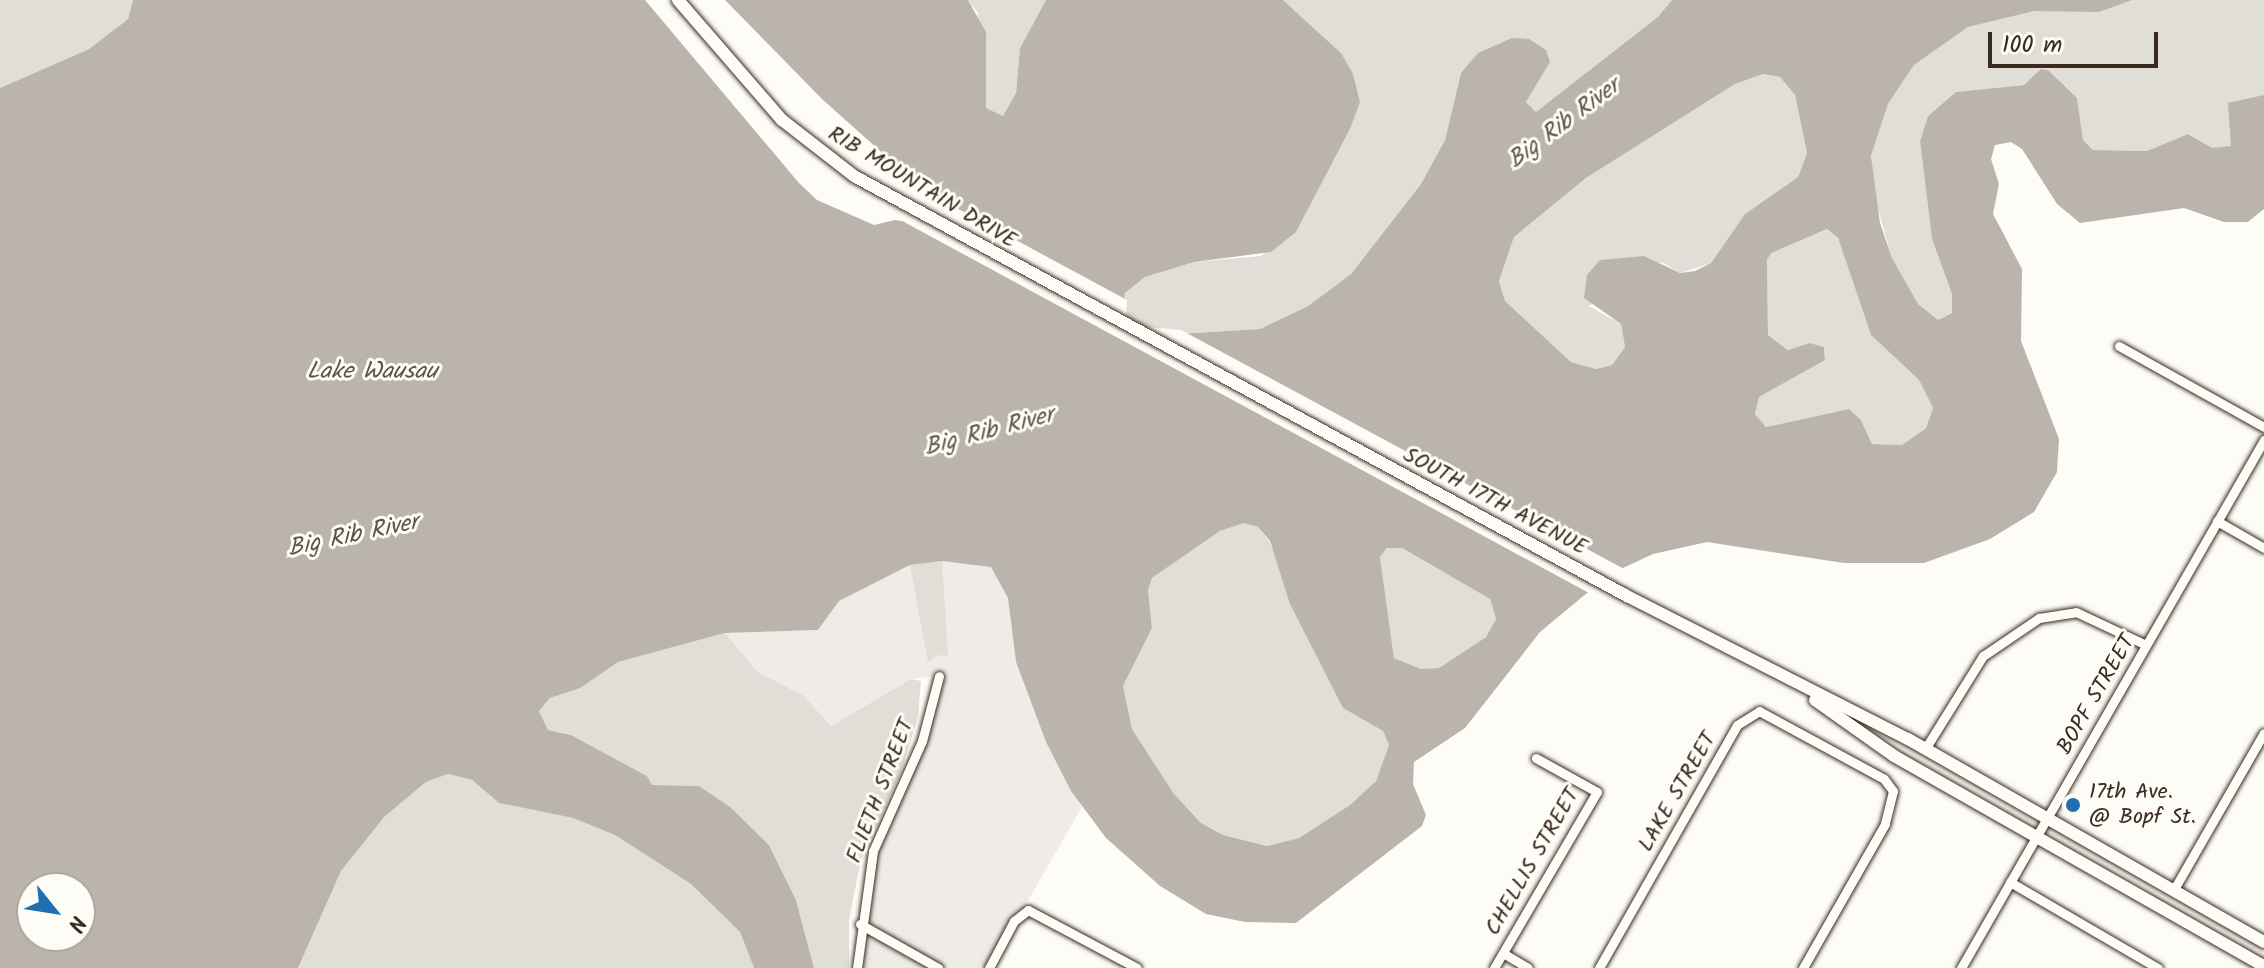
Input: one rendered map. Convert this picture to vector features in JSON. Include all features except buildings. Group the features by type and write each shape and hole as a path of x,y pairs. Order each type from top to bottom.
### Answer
{"main road":[{"name":"RIB MOUNTAIN DRIVE","path":"678,0 787,125 833,162 886,195 1186,359"},
{"name":"SOUTH 17TH AVENUE","path":"1186,359 1786,680 1925,749 2264,942"},
{"name":"SOUTH 17TH AVENUE","path":"1786,680 1885,751 2264,966"}],"street":[{"path":"2119,346 2264,427"},
{"name":"BOPF STREET","path":"1961,968 2264,440"},
{"path":"2217,521 2264,548"},
{"path":"1925,749 1983,656 2023,626 2076,612 2146,645"},
{"name":"FLIETH STREET","path":"857,968 860,924 873,851 922,741 939,676"},
{"name":"LAKE STREET","path":"1599,968 1743,718 1763,712 1889,783 1894,799 1885,824 1803,968"},
{"path":"2173,891 2264,734"},
{"name":"CHELLIS STREET","path":"1494,968 1597,792 1536,758"},
{"path":"2010,882 2158,968"},
{"path":"989,968 1014,921 1028,910 1137,968"},
{"path":"860,924 938,968"},
{"path":"1503,953 1528,968"}],"shaded area":[{"path":"0,0 133,0 128,19 89,49 0,88"},
{"path":"968,0 1046,0 1020,48 1016,93 1003,116 986,108 978,13"},
{"path":"1283,0 1672,0 1659,17 1536,112 1526,102 1550,62 1461,73 1445,140 1421,184 1351,274 1308,306 1260,329 1162,335 1122,318 1125,293 1145,277 1194,262 1261,256 1296,232 1350,129 1341,53"},
{"path":"2008,0 2264,0 2264,164 2211,148 2189,134 2147,151 2093,150 2083,140 2077,98 2048,70 2042,69 2025,85 1956,92 1928,116 1920,141 1932,239 1952,294 1952,313 1938,320 1918,305 1892,258 1874,195 1871,156 1888,104 1914,65 1968,27 1996,20"},
{"path":"1763,74 1780,77 1795,95 1807,153 1798,177 1745,214 1711,263 1680,273 1662,262 1589,306 1621,324 1625,347 1612,365 1595,369 1571,362 1505,301 1499,281 1514,237 1586,178 1735,84"},
{"path":"1827,229 1838,238 1871,335 1919,380 1933,408 1926,428 1902,445 1872,444 1861,420 1849,409 1766,427 1755,414 1759,397 1825,359 1824,347 1810,343 1789,350 1768,335 1767,260 1771,252"},
{"path":"1244,523 1258,527 1269,541 1343,708 1383,731 1389,745 1376,781 1350,805 1299,838 1267,846 1223,835 1201,823 1174,794 1132,729 1123,686 1152,628 1148,590 1152,578 1220,531"},
{"path":"1387,548 1402,548 1490,599 1496,619 1486,637 1439,668 1421,669 1394,658 1380,557"},
{"path":"942,561 991,566 1008,598 1016,662 1046,742 1082,807 989,968 857,968 868,871 913,764 938,676 911,679 831,726 804,696 758,672 725,633 818,630 839,601 910,565"},
{"path":"942,561 948,657 938,655 928,662 910,565"},
{"path":"725,633 758,672 804,696 831,726 911,679 921,681 918,717 902,769 861,860 849,920 849,968 814,968 796,900 769,845 699,786 652,785 647,776 571,735 548,730 539,711 550,698 580,687 618,662"},
{"path":"448,774 472,780 499,803 573,818 615,835 691,884 740,932 754,968 298,968 341,871 383,817 426,782"}],"water":[{"path":"133,0 645,0 799,183 817,200 874,225 895,220 915,223 932,186 888,158 822,99 725,0 968,0 986,32 986,108 1003,116 1016,93 1020,48 1046,0 1283,0 1341,53 1353,74 1360,102 1350,129 1296,232 1271,252 1194,262 1145,277 1125,293 1122,318 1162,335 1260,329 1308,306 1351,274 1421,184 1445,140 1461,73 1478,53 1512,38 1529,39 1546,50 1550,62 1526,102 1536,112 1658,17 1672,0 2132,0 2099,12 2034,11 1968,27 1914,65 1888,104 1871,156 1880,223 1892,258 1918,304 1938,320 1952,313 1952,294 1932,239 1920,141 1928,116 1956,92 2024,85 2041,69 2048,70 2077,98 2083,140 2093,150 2147,151 2188,134 2212,148 2231,146 2228,103 2264,95 2264,209 2248,222 2224,222 2184,208 2080,223 2057,204 2022,149 2011,142 1995,145 1991,159 1999,184 1993,214 2022,269 2021,341 2059,439 2057,472 2034,512 1990,539 1924,563 1844,563 1707,542 1653,554 1610,574 1540,632 1465,728 1414,762 1413,784 1426,815 1422,826 1296,923 1245,922 1206,914 1160,886 1106,838 1071,791 1046,742 1016,662 1008,598 991,567 942,561 910,565 839,601 818,630 725,633 618,662 580,688 550,698 539,711 548,730 571,735 647,776 652,785 699,786 730,807 769,845 796,900 814,968 754,968 740,932 691,884 615,835 573,818 499,803 472,780 448,774 426,782 384,817 341,871 298,968 0,968 0,88 89,49 128,19","holes":["1763,74 1780,77 1795,95 1807,153 1798,177 1745,214 1711,263 1695,271 1680,273 1644,256 1600,260 1587,275 1584,298 1621,324 1625,347 1612,365 1596,369 1571,362 1505,301 1499,281 1514,237 1586,178 1735,84","1827,229 1838,238 1871,335 1919,380 1933,408 1926,428 1902,445 1872,444 1861,420 1849,409 1766,427 1755,414 1759,397 1825,360 1824,347 1810,343 1788,350 1768,335 1767,260 1771,253","1244,523 1258,527 1270,541 1290,604 1343,708 1383,731 1389,745 1376,781 1350,805 1299,838 1267,846 1223,835 1201,823 1174,794 1132,729 1123,686 1152,628 1148,590 1152,578 1220,531","1387,548 1402,548 1490,599 1496,619 1486,637 1439,668 1421,669 1394,658 1380,557"]}],"pier":[{"path":"925,191 1127,300 1126,316 1136,326 1181,330 1626,570 1589,593 893,216 913,219"}],"place":[{"name":"17th Ave. @ Bopf St.","path":"2073,805"}],"water label":[{"name":"Big Rib River","path":"1564,124"},
{"name":"Lake Wausau","path":"372,372"},
{"name":"Big Rib River","path":"989,432"},
{"name":"Big Rib River","path":"353,536"}]}
